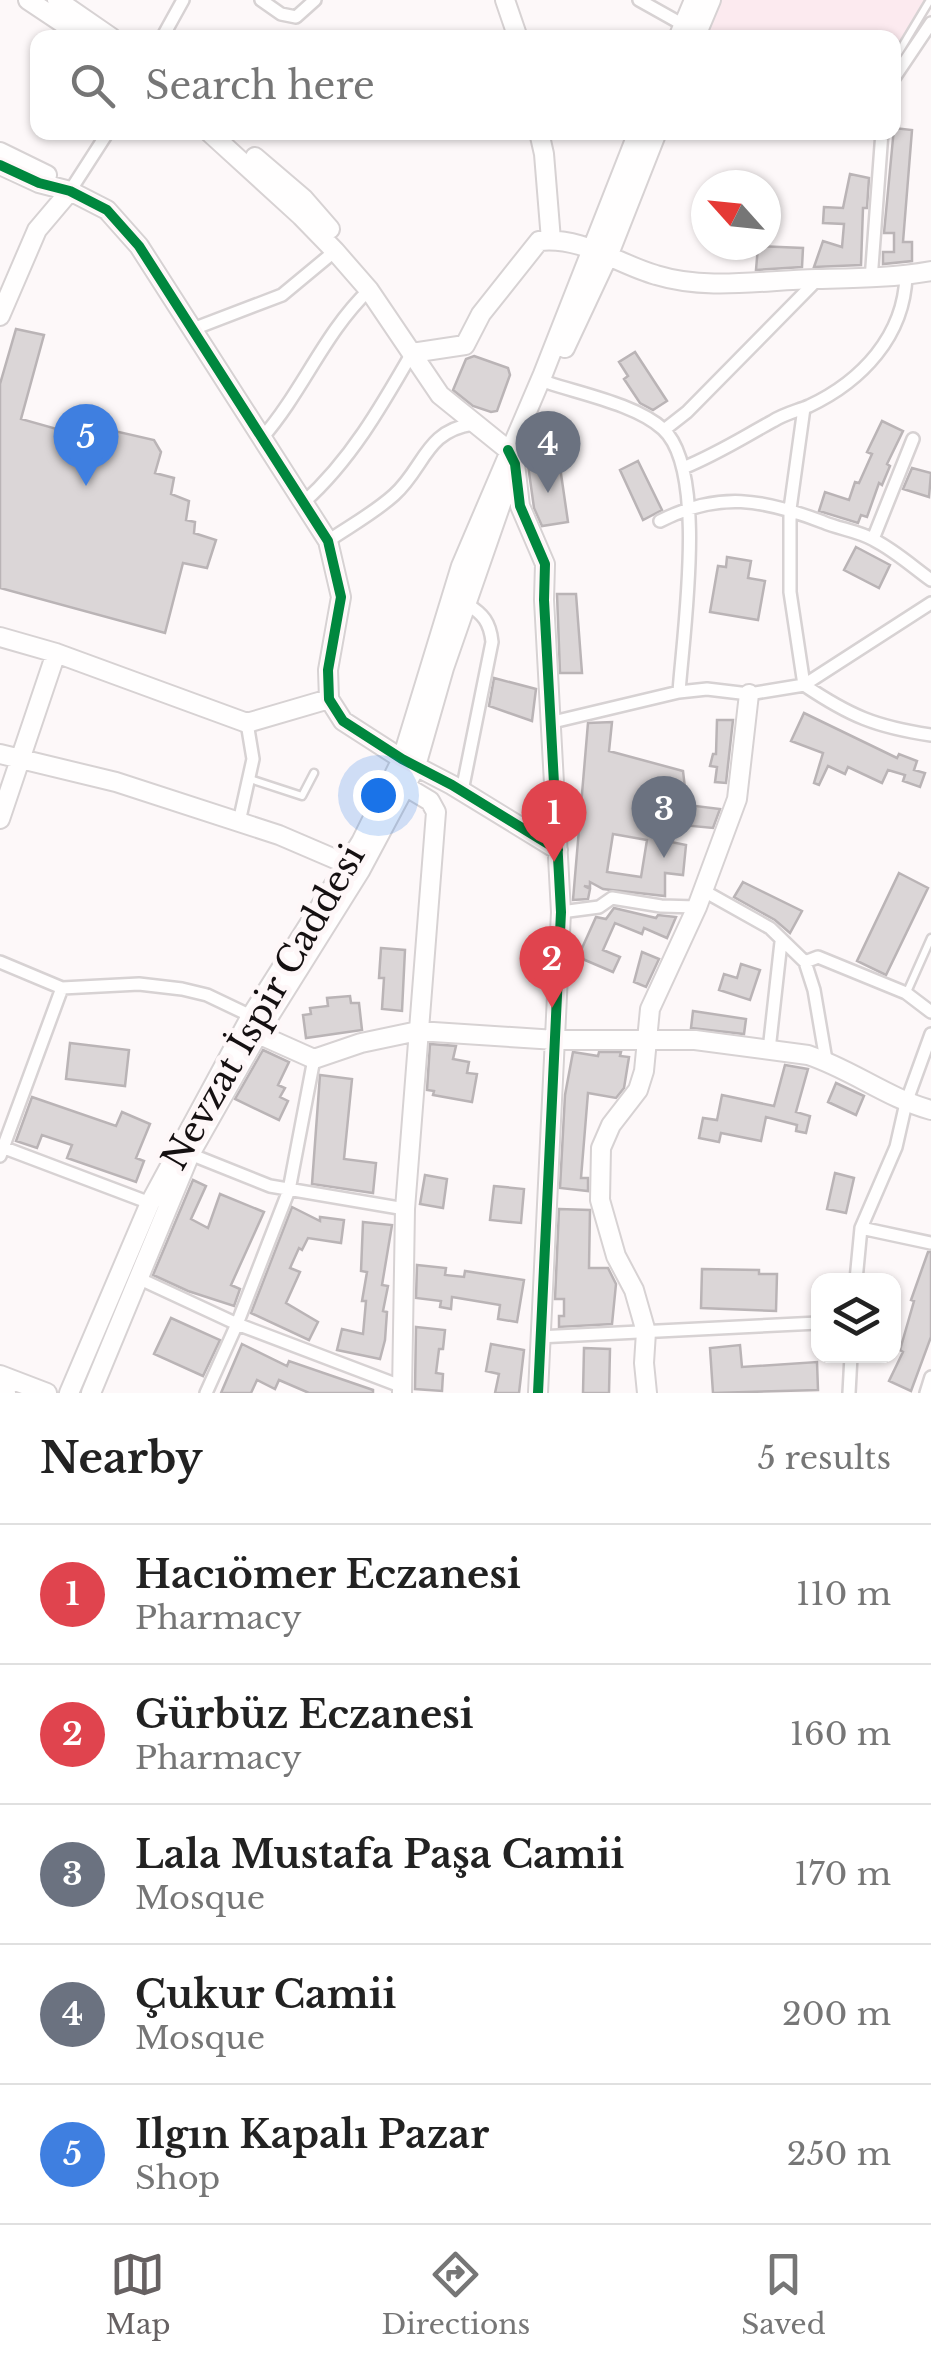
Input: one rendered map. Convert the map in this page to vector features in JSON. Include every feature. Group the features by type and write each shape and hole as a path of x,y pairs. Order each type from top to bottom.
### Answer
{"street":[{"path":"28,0 73,30"},
{"path":"57,0 100,30"},
{"path":"166,30 183,0"},
{"path":"260,0 281,14 296,16 315,0"},
{"path":"639,0 684,30"},
{"path":"689,30 694,0"},
{"path":"691,30 711,0"},
{"path":"510,1 516,30"},
{"path":"901,68 931,23"},
{"path":"0,316 37,230 61,187 101,140"},
{"path":"218,140 301,216 369,290 440,395 512,457"},
{"path":"236,140 303,198 330,229 403,323 412,353 360,438 330,479 304,502"},
{"path":"541,140 551,240"},
{"path":"512,457 549,383 600,251 635,140"},
{"path":"538,1393 561,912 545,564 520,506 512,457 543,374 653,140"},
{"path":"871,280 881,140"},
{"path":"0,152 44,172 61,187 107,210 139,246 328,540 341,597 328,670 329,699 343,721 558,850"},
{"path":"0,165 39,183 61,187"},
{"path":"412,353 465,345 481,314 539,241 600,251 654,275 704,284 871,280 931,271"},
{"path":"193,329 282,294 334,251"},
{"path":"683,468 725,451 856,374 882,349 905,296 906,276"},
{"path":"664,430 687,412 818,279"},
{"path":"262,438 296,396 319,350 369,290"},
{"path":"549,383 629,409 664,430 683,468 691,505 679,692"},
{"path":"804,408 790,508 790,592 804,684 847,714 931,736"},
{"path":"328,540 396,494 438,438 452,427 473,424"},
{"path":"874,539 913,440"},
{"name":"Nevzat İspir Caddesi","path":"354,868 409,762 467,604 512,457"},
{"name":"Nevzat İspir Caddesi","path":"70,1393 150,1203 255,1025 405,786 461,566 512,457"},
{"path":"660,521 691,505 740,500 790,508 874,539 931,580"},
{"path":"433,806 457,788 492,642 490,626 481,612 467,604"},
{"path":"552,722 679,692 707,689 749,694 804,684 931,604"},
{"path":"0,637 56,653 247,724 329,699"},
{"path":"0,819 56,653"},
{"path":"648,1393 644,1363 646,1332 634,1290 616,1256 600,1200 601,1148 611,1125 638,1090 644,1071 650,1009 700,899 737,799 749,694"},
{"path":"239,822 253,759 247,724"},
{"path":"0,754 116,782 239,822 354,868"},
{"path":"138,1278 237,1324 403,1390 405,1209 434,830 433,806 423,794 405,786"},
{"path":"561,912 599,907 612,898 661,906 700,899 770,928 805,962 826,1060"},
{"path":"770,1050 781,942"},
{"path":"805,962 818,958 906,993 931,1012"},
{"path":"0,962 62,988 139,984 207,995 314,1059 361,1043 418,1031 556,1040 695,1040 826,1060 906,1103 931,1110"},
{"path":"62,988 1,1152 150,1203"},
{"name":"Nevzat İspir Caddesi","path":"90,1393 190,1154 255,1025"},
{"path":"857,1273 861,1228 896,1146 906,1103 931,1034"},
{"path":"206,1393 289,1190 314,1059"},
{"path":"190,1154 270,1186 405,1209"},
{"path":"861,1228 931,1243"},
{"path":"538,1338 811,1323"},
{"path":"849,1393 850,1363"},
{"path":"0,1375 47,1393"},
{"path":"926,1393 931,1377"}],"lane":[{"path":"901,48 930,0"},
{"path":"250,779 302,796 314,772"},
{"path":"906,993 931,938"}],"shaded area":[{"path":"720,0 931,0 931,7 901,57 901,30 709,30"}],"building":[{"path":"901,129 912,130 903,242 912,242 912,261 883,264 883,252 894,252 894,233 884,233 893,140 901,140"},
{"path":"850,174 869,178 867,208 863,208 861,265 814,267 823,241 842,247 844,224 823,223 824,207 843,208"},
{"path":"781,247 803,248 802,267 756,270 757,260 781,260"},
{"path":"16,329 44,335 21,419 60,430 62,419 154,440 161,452 155,473 174,478 171,494 189,501 186,520 195,522 194,533 216,540 207,568 183,563 165,633 0,588 0,384"},
{"path":"635,352 667,401 653,410 640,403 624,379 628,376 619,362"},
{"path":"474,356 508,368 510,375 497,411 473,406 453,390 466,359"},
{"path":"882,421 903,431 867,517 861,515 858,523 819,511 825,492 849,500 872,454 867,452"},
{"path":"559,460 568,522 542,526 534,508 528,465"},
{"path":"638,461 662,510 643,520 620,470"},
{"path":"912,468 931,473 929,497 903,489"},
{"path":"856,547 890,565 879,588 844,570"},
{"path":"727,557 751,561 748,578 765,581 758,620 710,612 718,566 726,567"},
{"path":"557,594 576,594 582,673 560,673"},
{"path":"494,678 536,689 532,721 489,706"},
{"path":"804,713 897,758 899,754 917,761 914,770 925,773 920,787 903,781 905,775 888,770 882,783 848,767 845,774 828,766 819,785 814,783 823,753 791,741"},
{"path":"717,720 733,720 726,783 715,782 717,767 710,766 716,754"},
{"path":"612,722 609,751 683,771 687,805 720,809 713,828 672,824 671,842 686,845 683,875 665,873 665,896 603,889 590,882 590,887 584,886 590,889 588,899 573,900 588,723","holes":["613,834 647,840 641,877 607,872"]},
{"path":"899,873 928,888 886,975 857,961"},
{"path":"743,882 802,911 790,933 734,897"},
{"path":"614,908 656,918 676,917 667,938 644,928 642,934 615,923 603,950 620,957 613,972 578,957 596,917 606,919"},
{"path":"381,948 405,950 402,1011 382,1009"},
{"path":"642,952 659,959 646,987 634,982"},
{"path":"741,964 760,970 750,1000 719,990 724,974 737,978"},
{"path":"350,996 351,1003 359,1003 362,1030 306,1038 303,1015 311,1014 310,1008 328,1006 327,998"},
{"path":"693,1011 746,1019 744,1034 691,1028"},
{"path":"70,1043 129,1050 125,1086 66,1079"},
{"path":"430,1044 456,1046 453,1059 469,1062 467,1073 477,1074 472,1102 433,1095 434,1091 427,1090"},
{"path":"263,1050 289,1062 278,1085 285,1088 280,1097 288,1101 279,1120 235,1099"},
{"path":"573,1052 598,1056 599,1052 621,1052 620,1056 629,1057 624,1088 616,1098 588,1093 581,1178 588,1178 588,1191 560,1188 565,1095"},
{"path":"785,1065 808,1069 796,1112 810,1116 806,1133 796,1131 797,1125 766,1117 761,1141 721,1133 719,1142 699,1138 703,1118 717,1120 722,1095 774,1106"},
{"path":"320,1075 352,1079 344,1159 376,1163 373,1193 312,1184"},
{"path":"836,1083 864,1096 856,1115 828,1102"},
{"path":"32,1097 116,1126 122,1112 150,1124 136,1158 144,1161 136,1182 67,1158 72,1145 42,1135 37,1148 16,1141"},
{"path":"835,1173 854,1178 846,1213 827,1209"},
{"path":"425,1175 447,1179 443,1208 420,1204"},
{"path":"193,1180 206,1186 191,1219 208,1228 220,1194 264,1212 231,1285 240,1289 234,1306 153,1275"},
{"path":"494,1186 524,1189 521,1223 490,1220"},
{"path":"292,1207 320,1221 320,1217 344,1220 341,1243 308,1238 290,1268 300,1272 286,1303 318,1322 309,1340 251,1313"},
{"path":"559,1209 590,1210 589,1268 608,1268 616,1284 612,1324 559,1327 564,1299 555,1299"},
{"path":"363,1222 392,1225 382,1285 388,1286 380,1359 337,1350 342,1329 363,1334 366,1301 362,1301 367,1272 361,1271"},
{"path":"931,1252 931,1337 911,1391 889,1381 901,1363 901,1346 914,1301 911,1300"},
{"path":"417,1265 446,1268 445,1275 464,1277 465,1271 524,1280 517,1322 498,1319 500,1305 452,1297 451,1309 440,1307 441,1301 416,1298"},
{"path":"702,1269 777,1274 776,1311 701,1308"},
{"path":"171,1318 220,1340 203,1376 154,1354"},
{"path":"416,1327 445,1330 436,1373 443,1374 442,1391 415,1389"},
{"path":"242,1344 287,1366 289,1361 373,1393 309,1393 279,1380 275,1389 257,1380 251,1393 221,1393"},
{"path":"491,1344 524,1350 519,1393 495,1393 499,1374 486,1371"},
{"path":"740,1345 742,1367 817,1363 818,1390 713,1393 710,1348"},
{"path":"584,1348 610,1349 609,1393 583,1393"}],"cycle path":[{"path":"0,165 39,183 70,191 107,210 139,246 328,541 341,597 328,670 329,699 343,721 558,850"},
{"path":"508,450 515,464 520,506 545,564 561,912 538,1393"}],"place":[{"name":"Ilgın Kapalı Pazar","path":"86,486"},
{"name":"Çukur Camii","path":"548,493"},
{"name":"Lala Mustafa Paşa Camii","path":"664,858"},
{"name":"Hacıömer Eczanesi","path":"554,862"},
{"name":"Gürbüz Eczanesi","path":"552,1008"}]}
